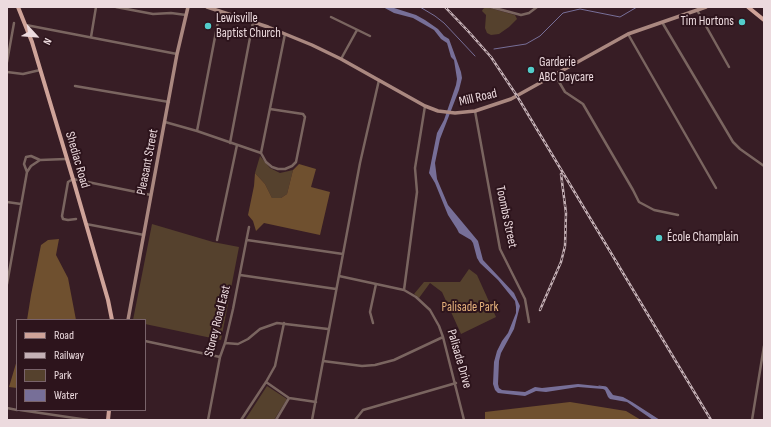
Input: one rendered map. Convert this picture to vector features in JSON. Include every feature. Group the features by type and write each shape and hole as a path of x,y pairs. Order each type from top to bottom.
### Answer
{"main road":[{"path":"748,7 764,20"},
{"path":"753,7 756,14"},
{"name":"Shediac Road","path":"19,8 26,25 73,179 108,300 112,319"}],"street":[{"path":"90,37 96,7"},
{"path":"116,7 153,14 186,15"},
{"name":"Pleasant Street","path":"128,319 177,54 188,7"},
{"name":"Mill Road","path":"207,7 284,34 341,59 426,106 438,111 456,113 475,111 511,99 628,34 706,7"},
{"path":"491,7 521,15 529,13 537,7"},
{"path":"697,10 728,67"},
{"path":"197,131 220,11"},
{"path":"331,17 370,36"},
{"path":"230,143 252,22"},
{"path":"662,22 733,142 740,150 764,166"},
{"path":"7,62 14,23"},
{"path":"26,25 177,54"},
{"path":"341,59 356,30"},
{"path":"270,109 303,114 305,117 296,162 285,170 278,170 272,167 266,162 261,153 284,34"},
{"path":"628,34 716,188"},
{"path":"7,72 23,74 40,70"},
{"path":"555,75 565,92 583,104 639,202 654,210 678,215"},
{"path":"312,420 360,163 379,80"},
{"path":"75,86 169,102"},
{"path":"404,290 417,192 415,168 426,106"},
{"name":"Toombs Street","path":"475,111 500,249 526,299 529,322"},
{"path":"165,122 197,131 261,153"},
{"path":"217,240 237,145"},
{"path":"27,172 24,164 26,157 31,156 40,160 66,159"},
{"path":"7,284 27,172 31,166 40,160"},
{"path":"76,219 68,220 62,216 68,182 73,179 152,195"},
{"path":"7,202 21,204"},
{"path":"86,224 144,235"},
{"name":"Storey Road East","path":"208,420 220,357 225,343 249,227"},
{"path":"247,240 343,254"},
{"path":"240,275 336,289"},
{"name":"Palisade Drive","path":"339,276 404,290 416,297 430,310 440,326 456,382 464,420"},
{"path":"373,323 370,312 376,284"},
{"path":"225,343 238,344 248,339 260,329 269,325 284,323 328,329"},
{"path":"241,420 275,366 284,323"},
{"path":"323,361 362,366 375,366 394,360 443,337"},
{"path":"146,341 220,357"},
{"path":"752,420 764,346"},
{"path":"266,382 289,398 316,402"},
{"path":"355,420 363,410 456,382"},
{"path":"276,420 289,398"},
{"path":"27,411 88,420"}],"green space":[{"path":"486,7 515,15 517,19 499,34 491,35 487,33 485,28 486,15 482,11"},
{"path":"260,156 270,168 280,173 293,170 287,194 281,198 272,198 265,184 255,173"},
{"path":"152,224 213,242 239,247 221,340 146,324 146,319 133,319"},
{"name":"Palisade Park","path":"469,269 477,275 496,317 461,334 442,292 430,283 419,298 414,294 424,282 460,282"},
{"path":"267,386 287,399 274,420 245,420"}],"shaded area":[{"path":"299,164 316,169 311,187 330,192 320,235 264,223 256,231 253,221 248,215 255,173 265,184 272,198 281,198 287,194 293,170"},
{"path":"59,239 56,255 68,278 76,319 27,319 41,245 48,240"},
{"path":"16,363 16,388 9,387"},
{"path":"570,402 626,411 641,420 485,420 485,412"}],"water":[{"path":"383,7 391,7 416,15 438,29 449,39 461,72 462,78 459,90 440,139 435,163 437,179 448,205 478,241 483,260 514,293 520,306 514,329 501,353 499,361 499,388 502,390 525,392 535,387 542,388 578,384 607,387 613,395 623,397 660,420 653,420 627,402 610,399 603,389 578,387 546,392 536,391 525,396 498,393 495,390 493,384 494,362 497,351 508,333 516,313 515,301 498,280 480,263 471,240 459,233 448,215 435,183 429,173 437,133 444,120 456,85 457,79 454,60 451,57 447,43 441,39 434,30 413,18 394,13"}],"waterway":[{"path":"420,7 444,23 475,56"},
{"path":"494,49 526,44 540,36 563,13 580,9 620,17 637,7"},
{"path":"599,386 606,387"}],"railway":[{"path":"445,7 491,57 517,96 711,420"},
{"path":"540,310 561,262 565,246 566,213 561,174"}],"place":[{"name":"Tim Hortons","path":"742,22"},
{"name":"Lewisville Baptist Church","path":"208,26"},
{"name":"Garderie ABC Daycare","path":"531,70"},
{"name":"École Champlain","path":"659,238"}]}
